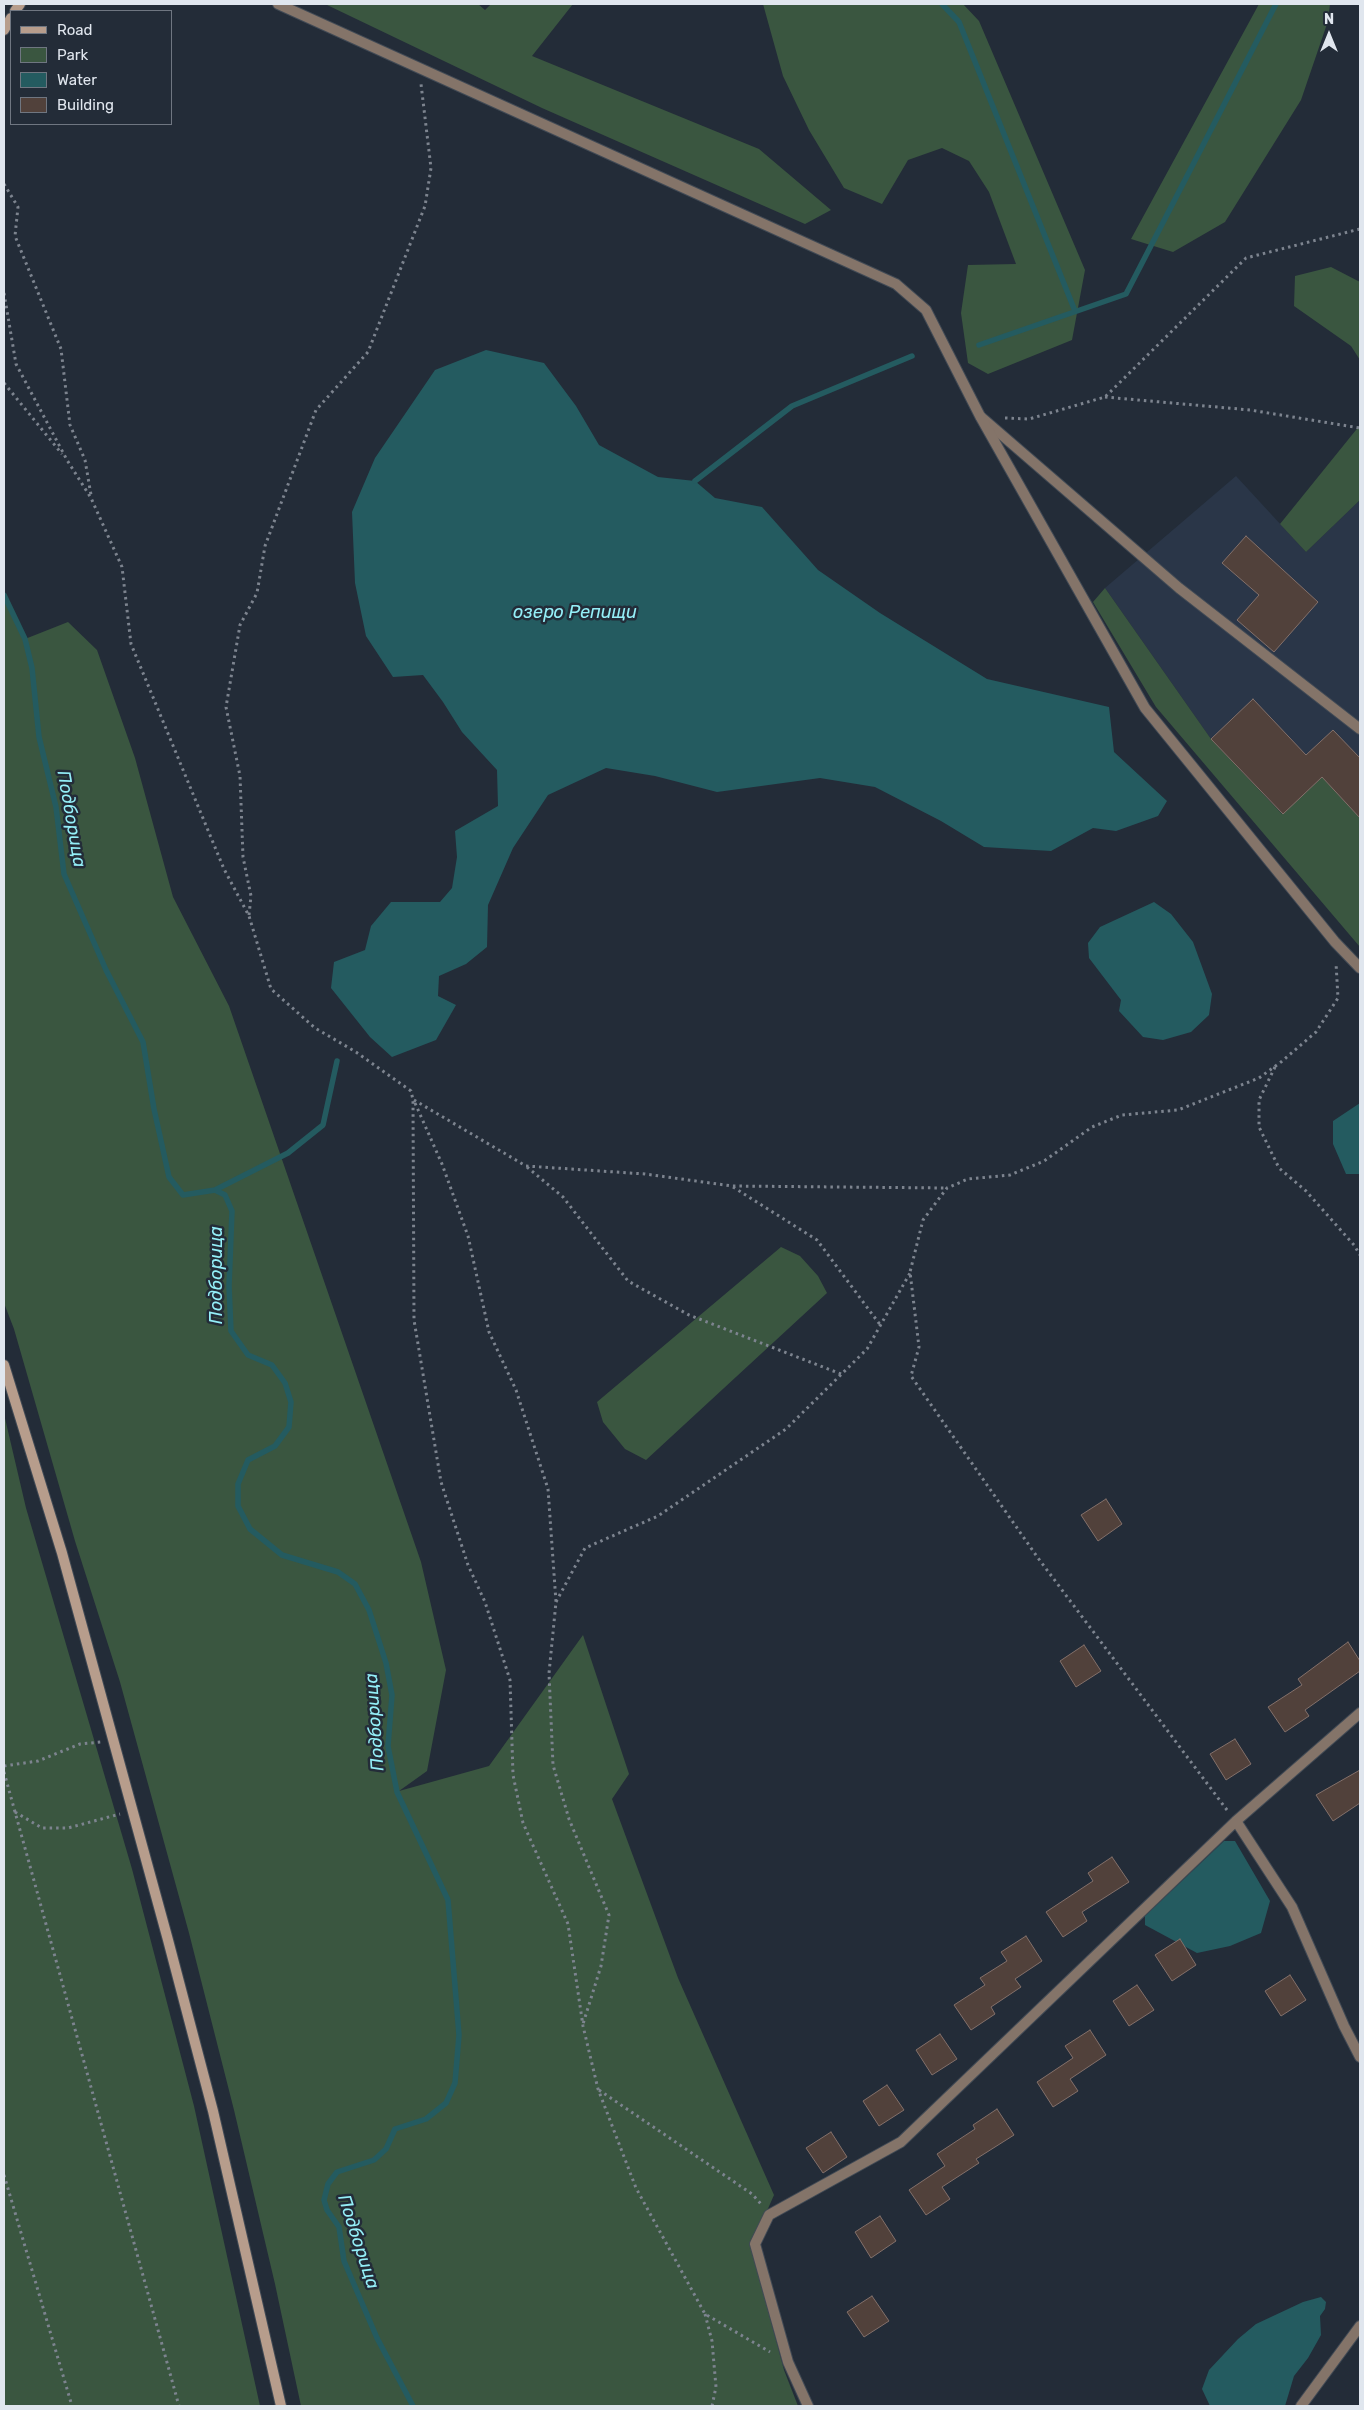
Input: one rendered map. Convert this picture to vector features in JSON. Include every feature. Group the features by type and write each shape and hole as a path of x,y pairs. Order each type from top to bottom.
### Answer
{"main road":[{"path":"4,1365 62,1554 133,1810 213,2111 281,2406"}],"street":[{"path":"278,4 896,284 926,310 980,416 1145,708 1335,942 1360,968"},
{"path":"980,416 1179,588 1360,728"},
{"path":"808,2406 788,2362 755,2244 769,2215 901,2142 1236,1822 1360,1713"},
{"path":"1236,1822 1292,1907 1344,2026 1360,2057"},
{"path":"1301,2406 1360,2326"}],"path":[{"path":"248,916 251,896 243,857 240,776 226,707 240,625 257,593 265,546 316,410 368,352 425,206 431,168 418,69"},
{"path":"4,184 18,207 15,236 61,349 70,425 85,460 91,498"},
{"path":"1106,397 1246,258 1360,229"},
{"path":"4,293 16,364 67,460 91,498 122,566 131,644 224,869 248,916 271,989 315,1028 356,1052 411,1091 442,1164 468,1236 490,1332 516,1390 548,1488 556,1602 549,1673 553,1765 569,1819 609,1914 601,1966 583,2026"},
{"path":"4,383 67,460"},
{"path":"980,416 1029,419 1106,397 1250,410 1360,428"},
{"path":"526,1166 645,1174 732,1186 947,1188 968,1179 1010,1175 1044,1161 1092,1127 1122,1115 1178,1110 1259,1078 1316,1032 1338,998 1335,942"},
{"path":"1275,1066 1259,1100 1259,1128 1279,1168 1306,1191 1354,1245 1360,1255"},
{"path":"414,1100 526,1166 563,1197 628,1281 689,1315 841,1374"},
{"path":"414,1100 414,1320 441,1482 468,1564 485,1602 510,1680 513,1775 523,1823 568,1924 583,2026 598,2089 636,2188 705,2314 712,2341 715,2378 712,2406"},
{"path":"732,1186 817,1240 881,1326"},
{"path":"556,1602 586,1548 666,1510 786,1429 867,1349 910,1272 923,1220 947,1188"},
{"path":"910,1272 919,1347 911,1376 1038,1558 1236,1822"},
{"path":"4,1766 38,1761 80,1744 114,1740"},
{"path":"4,1772 179,2406"},
{"path":"15,1812 42,1828 68,1828 133,1810"},
{"path":"598,2089 752,2194 769,2215"},
{"path":"4,2175 72,2406"},
{"path":"705,2314 788,2362"}],"shaded area":[{"path":"1236,476 1306,552 1360,500 1360,818 1322,777 1283,814 1211,739 1105,588"}],"green space":[{"path":"325,4 478,4 485,10 491,4 573,4 532,56 759,149 831,210 805,224 542,108"},
{"path":"763,4 963,4 979,21 1085,270 1072,340 988,374 968,363 961,313 968,265 1016,264 989,192 969,161 942,148 908,160 882,204 844,188 809,130 783,76"},
{"path":"1259,4 1330,4 1328,21 1301,100 1225,222 1173,252 1131,239"},
{"path":"1331,267 1360,282 1360,360 1351,346 1294,306 1295,276"},
{"path":"1360,425 1360,500 1306,552 1280,524"},
{"path":"1105,588 1211,739 1282,814 1322,777 1360,818 1360,947 1156,707 1093,602"},
{"path":"4,595 25,639 68,622 97,650 135,758 173,897 229,1006 421,1562 446,1670 427,1771 399,1791 489,1766 583,1635 629,1774 612,1799 678,1978 774,2195 751,2247 784,2370 798,2406 301,2406 275,2284 234,2110 189,1933 120,1682 75,1541 14,1329 4,1303"},
{"path":"781,1247 800,1256 818,1276 827,1293 646,1460 625,1449 603,1422 597,1402"},
{"path":"4,1414 26,1508 132,1869 194,2106 260,2406 4,2406"}],"water":[{"name":"озеро Репищи","path":"486,350 544,363 576,406 599,445 658,477 695,481 715,498 762,507 818,570 880,613 987,679 1109,707 1114,752 1167,801 1158,816 1116,831 1093,828 1051,851 984,847 941,821 875,787 820,778 717,792 655,776 606,768 548,795 513,848 488,905 487,947 466,964 439,976 438,996 456,1005 436,1040 392,1057 370,1037 331,988 334,962 365,950 371,926 391,902 440,902 452,888 457,857 455,831 498,806 497,770 462,732 423,675 393,677 366,636 355,583 352,512 375,458 435,370"},
{"path":"1154,902 1171,914 1193,942 1212,994 1209,1015 1191,1032 1163,1040 1143,1037 1119,1011 1121,1000 1089,958 1088,943 1100,927"},
{"path":"1360,1103 1360,1174 1346,1174 1333,1144 1333,1121"},
{"path":"1224,1841 1235,1841 1270,1901 1261,1933 1230,1946 1197,1953 1145,1925 1145,1916"},
{"path":"1321,2297 1326,2302 1325,2309 1320,2316 1321,2335 1308,2358 1294,2376 1285,2406 1210,2406 1202,2389 1209,2370 1238,2339 1256,2324 1303,2302"}],"building":[{"path":"1246,536 1318,602 1274,652 1237,620 1259,595 1222,563"},
{"path":"1253,699 1306,755 1333,730 1360,758 1360,818 1322,777 1283,814 1211,739"},
{"path":"1106,1499 1122,1524 1098,1541 1081,1515"},
{"path":"1348,1642 1360,1661 1360,1671 1305,1710 1309,1716 1285,1732 1268,1707 1302,1685 1298,1679"},
{"path":"1084,1645 1101,1671 1076,1687 1060,1661"},
{"path":"1235,1739 1251,1764 1226,1780 1210,1754"},
{"path":"1360,1770 1360,1803 1333,1821 1316,1795"},
{"path":"1112,1857 1129,1882 1082,1912 1087,1921 1063,1937 1046,1912 1093,1881 1088,1873"},
{"path":"1026,1936 1042,1961 1015,1979 1021,1987 991,2007 995,2014 971,2030 954,2005 985,1985 980,1978 1007,1961 1001,1952"},
{"path":"1180,1939 1196,1965 1172,1981 1155,1955"},
{"path":"1290,1975 1306,2000 1281,2016 1265,1991"},
{"path":"1137,1985 1154,2010 1129,2026 1113,2001"},
{"path":"1090,2030 1106,2055 1070,2079 1078,2091 1053,2107 1037,2082 1073,2058 1065,2046"},
{"path":"940,2034 957,2059 932,2075 916,2050"},
{"path":"887,2085 904,2110 879,2126 863,2101"},
{"path":"997,2109 1014,2135 976,2159 979,2163 942,2187 950,2199 926,2215 909,2190 945,2166 937,2154 975,2129 973,2125"},
{"path":"831,2132 847,2157 823,2173 806,2148"},
{"path":"880,2216 896,2241 871,2258 855,2232"},
{"path":"872,2296 889,2321 864,2337 847,2312"}],"waterway":[{"path":"942,4 959,22 1075,311"},
{"path":"979,345 1126,294 1276,4"},
{"path":"695,481 792,406 912,356"},
{"name":"Подборица","path":"4,595 25,639 32,668 39,737 56,807 64,874 106,970 143,1042 154,1109 169,1177 183,1195 215,1190 225,1195 232,1211 229,1286 231,1331 248,1355 272,1365 285,1383 291,1402 289,1427 275,1446 248,1460 238,1484 238,1506 250,1529 282,1555 338,1572 355,1584 369,1610 386,1663 392,1695 388,1746 397,1792 448,1900 459,2035 455,2083 446,2103 426,2119 395,2129 386,2149 374,2160 337,2172 328,2184 324,2200 327,2210 339,2227 344,2261 377,2338 413,2406"},
{"path":"215,1190 288,1153 323,1125 337,1061"}]}
